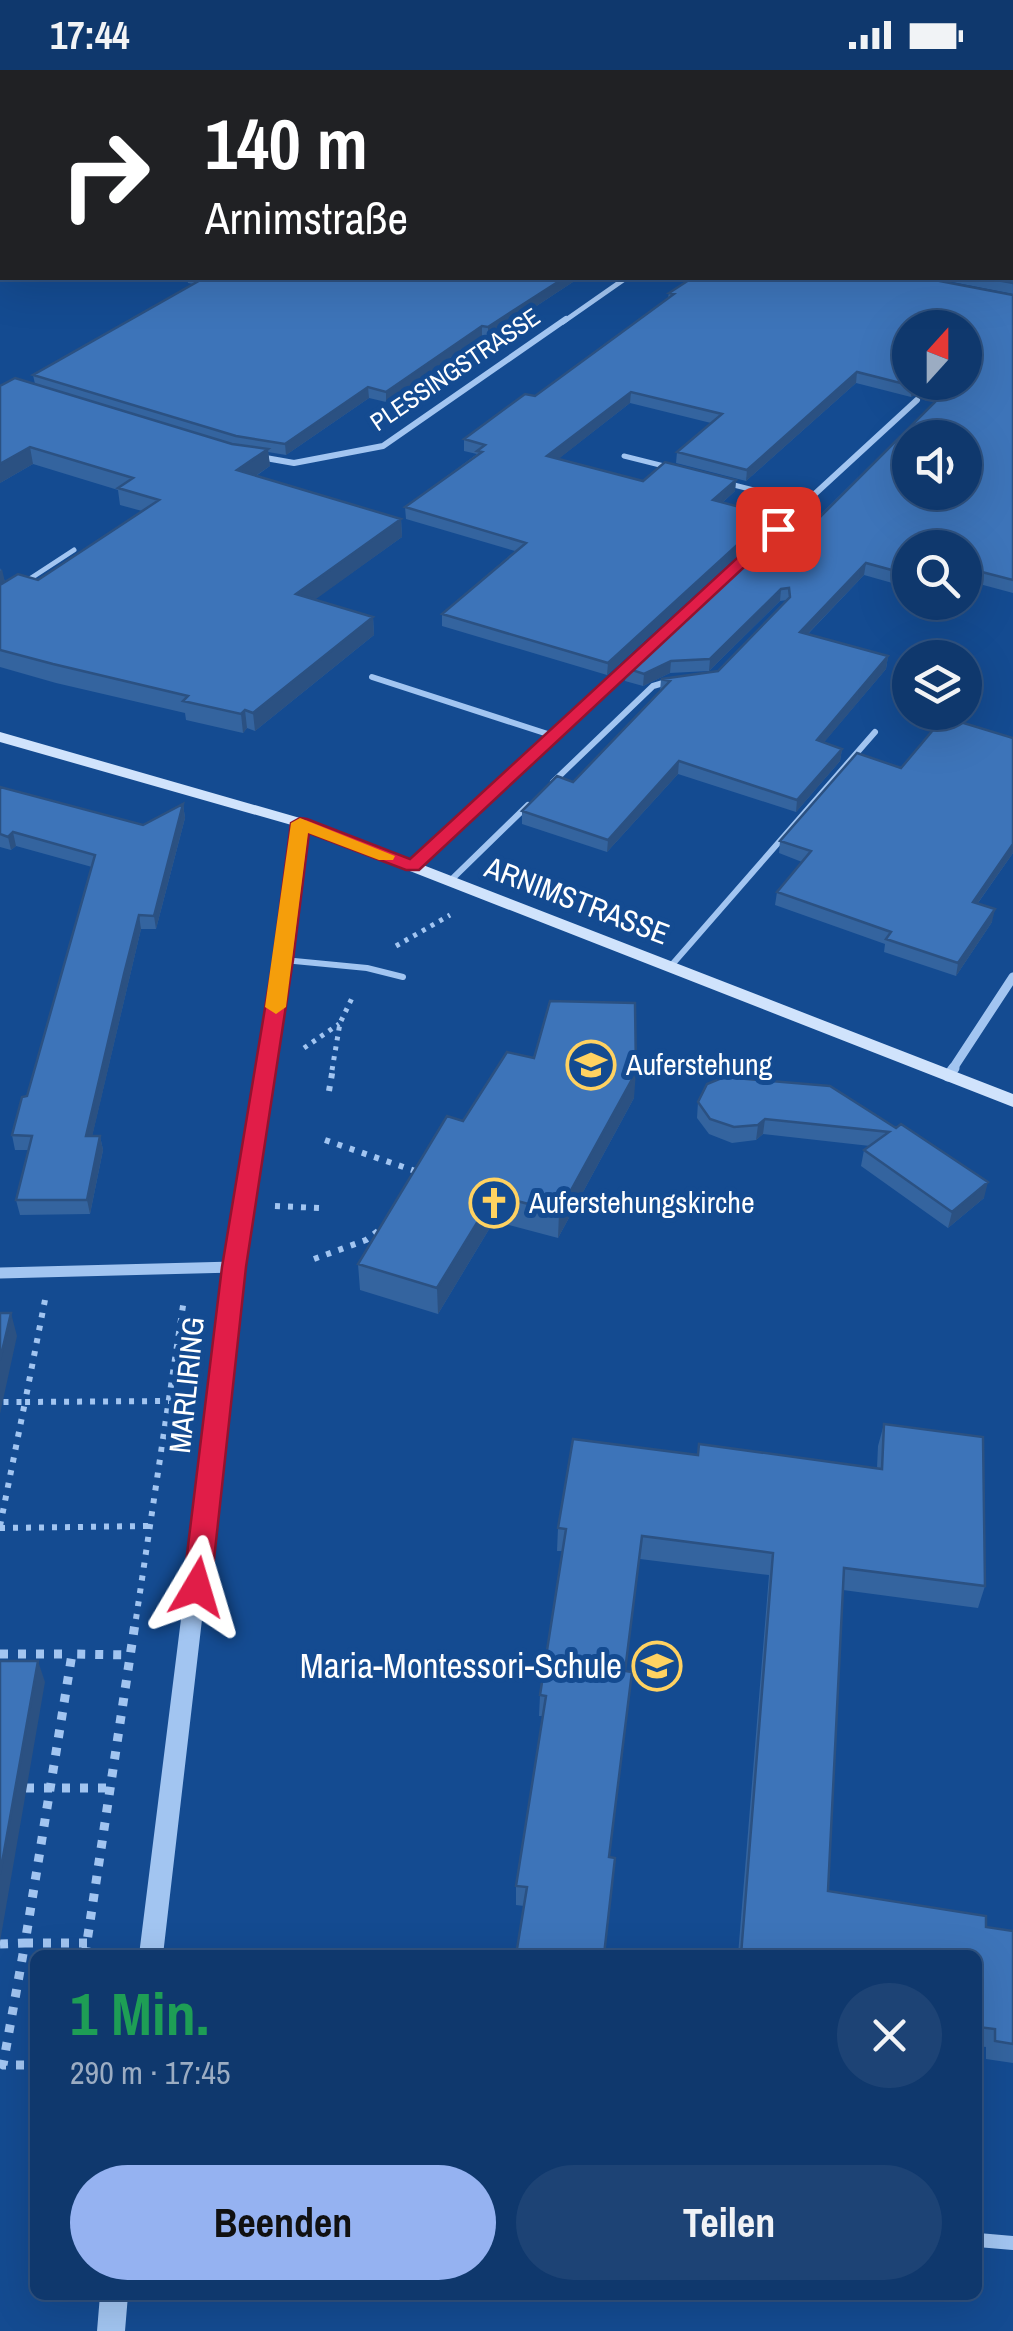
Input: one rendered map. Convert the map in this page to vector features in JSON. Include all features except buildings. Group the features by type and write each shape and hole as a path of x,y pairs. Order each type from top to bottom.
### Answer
{"main road":[{"name":"ARNIMSTRASSE","path":"0,737 300,823 1013,1101"}],"street":[{"name":"PLESSINGSTRASSE","path":"255,457 294,463 383,446 623,280"},
{"path":"778,529 917,400"},
{"path":"412,866 638,658"},
{"name":"MARLIRING","path":"152,1950 234,1267 283,960 300,823"},
{"path":"948,1076 1013,977"},
{"path":"0,1273 234,1267"},
{"path":"982,2240 1013,2243"},
{"path":"112,2331 114,2300"}],"lane":[{"path":"624,456 678,470"},
{"path":"715,480 806,503"},
{"path":"15,589 74,550"},
{"path":"372,677 554,736"},
{"path":"450,881 653,686 685,680"},
{"path":"670,967 875,732"},
{"path":"283,960 367,968 403,977"}],"path":[{"path":"329,1091 340,1023"},
{"path":"325,1140 431,1176"},
{"path":"376,1157 382,1148"},
{"path":"408,1188 418,1172"},
{"path":"314,1259 366,1240 389,1219"},
{"path":"86,1950 186,1288 234,1267"},
{"path":"51,1271 0,1527 150,1526"},
{"path":"3,1402 169,1401"},
{"path":"0,1654 130,1656"},
{"path":"30,2065 3,2065 72,1654"},
{"path":"26,1788 110,1788"},
{"path":"0,1944 87,1943"}],"slow traffic":[{"path":"276,1007 300,823 386,856"}],"place":[{"name":"Auferstehung","path":"591,1065"},
{"name":"Auferstehungskirche","path":"494,1203"},
{"name":"Maria-Montessori-Schule","path":"657,1666"}],"route":[{"path":"197,1587 234,1267 283,960 300,823 412,866 778,529"}]}
